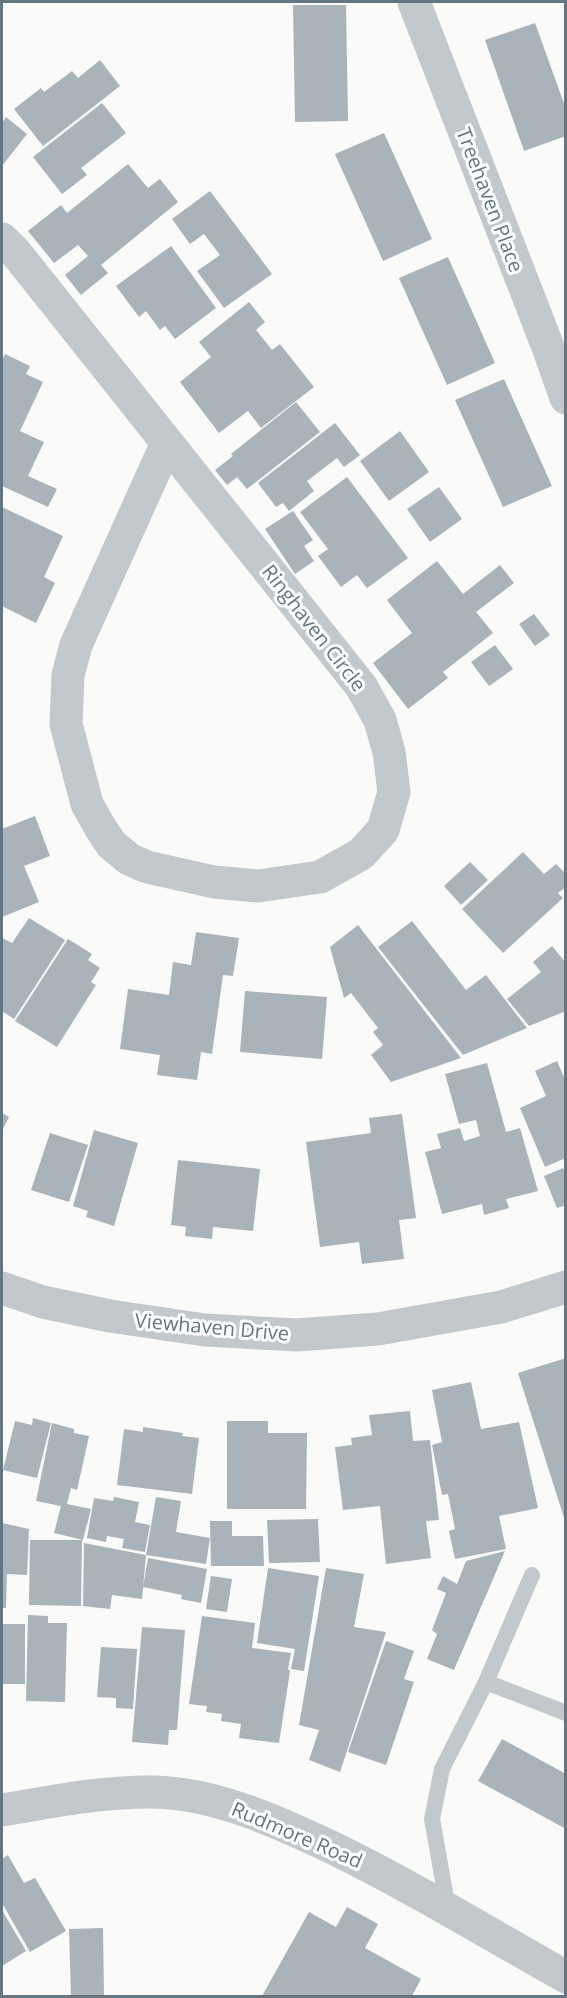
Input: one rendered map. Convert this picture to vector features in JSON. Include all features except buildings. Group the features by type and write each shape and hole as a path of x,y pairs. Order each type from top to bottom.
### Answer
{"street":[{"name":"Treehaven Place","path":"414,2 566,398"},
{"name":"Ringhaven Circle","path":"2,239 16,253 362,686 380,720 389,752 394,792 383,831 362,855 320,877 258,886 214,882 147,867 129,859 111,844 87,804 66,724 68,675 76,645 167,443"},
{"name":"Viewhaven Drive","path":"2,1288 43,1302 111,1316 205,1330 297,1335 378,1329 501,1307 566,1287"},
{"name":"Rudmore Road","path":"2,1810 99,1795 155,1792 212,1798 292,1828 383,1872 566,1977"}],"lane":[{"path":"448,1910 432,1819 442,1769 486,1682 532,1575"},
{"path":"486,1682 566,1713"}]}
